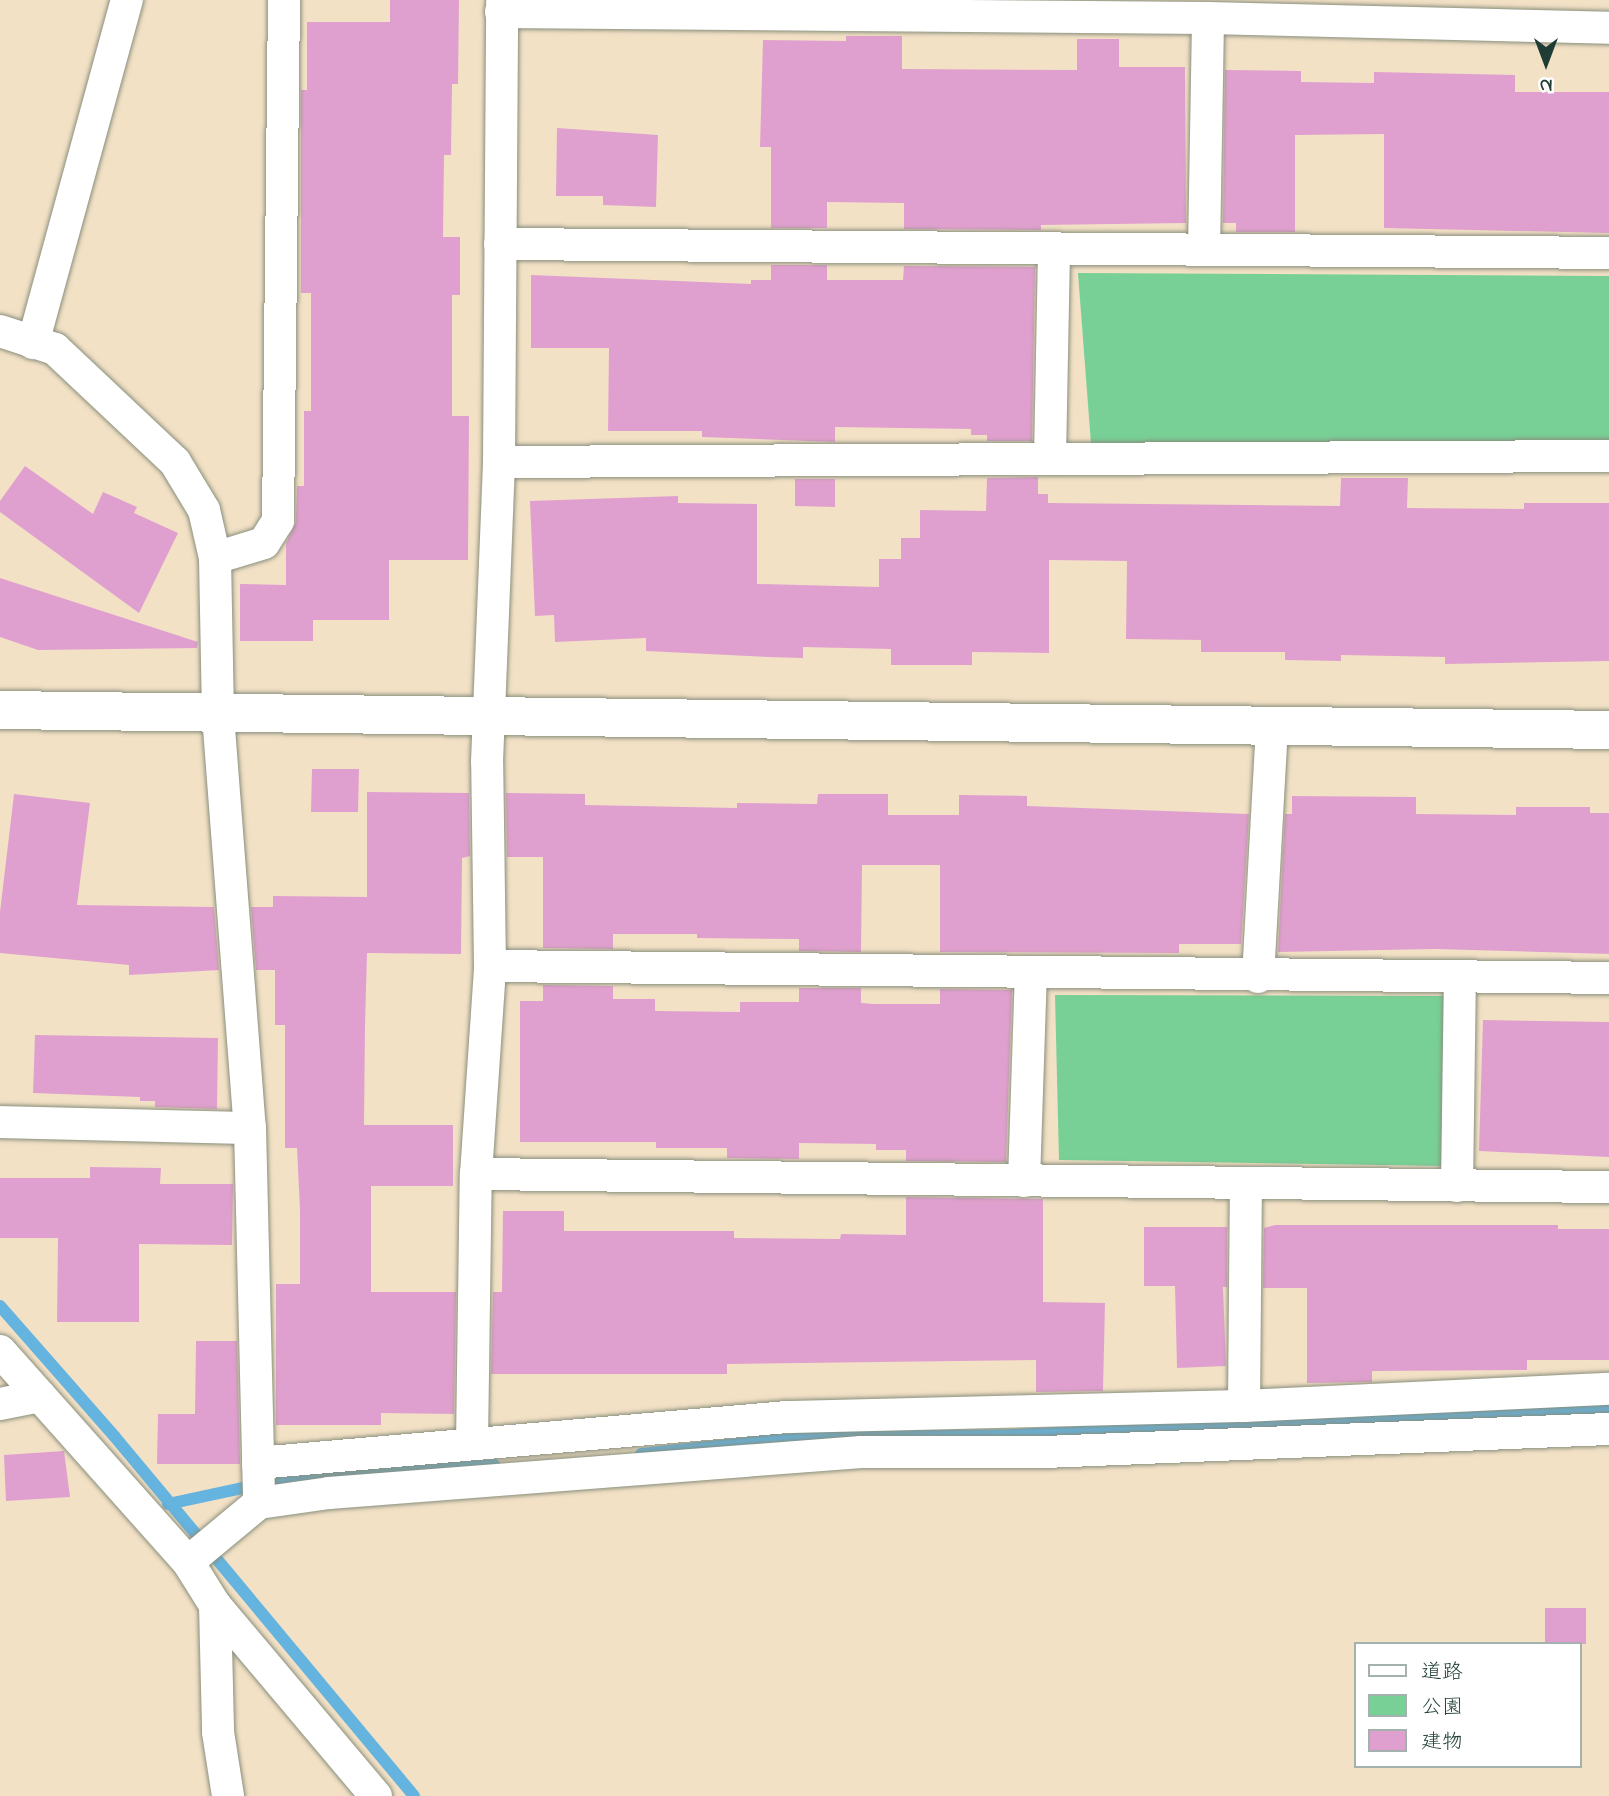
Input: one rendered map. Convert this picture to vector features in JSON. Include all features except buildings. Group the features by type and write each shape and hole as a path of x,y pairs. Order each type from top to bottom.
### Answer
{"street":[{"path":"33,342 127,0"},
{"path":"215,558 264,544 278,521 285,0"},
{"path":"472,1444 476,1174 490,966 486,762 491,715 499,462 502,6 734,7 1208,18 1332,10 1575,14 1609,28"},
{"path":"1204,250 1208,18"},
{"path":"500,244 1609,253"},
{"path":"1050,459 1054,248"},
{"path":"0,331 55,349 175,462 204,510 215,558 218,715 250,1128 258,1484 218,1536 190,1560"},
{"path":"499,462 1609,456"},
{"path":"0,710 218,715 491,715 1609,730"},
{"path":"1258,977 1272,726"},
{"path":"490,966 1258,977 1609,978"},
{"path":"1024,1181 1031,974"},
{"path":"1457,1186 1460,978"},
{"path":"0,1122 250,1128"},
{"path":"476,1174 1609,1187"},
{"path":"1244,1406 1246,1184"},
{"path":"0,1351 190,1560 215,1605 376,1796"},
{"path":"258,1484 472,1444 787,1417 1244,1406 1609,1390"},
{"path":"0,1404 40,1396"},
{"path":"258,1484 329,1493 861,1452 1045,1452 1609,1429"},
{"path":"215,1605 218,1732 228,1796"}],"green space":[{"path":"1078,273 1609,276 1609,445 1091,444"},
{"path":"1055,995 1447,996 1443,1166 1059,1160"}],"waterway":[{"path":"0,1306 115,1437 414,1796"},
{"path":"641,1454 802,1437 1011,1435 1609,1410"},
{"path":"168,1504 280,1480 494,1465"}]}
